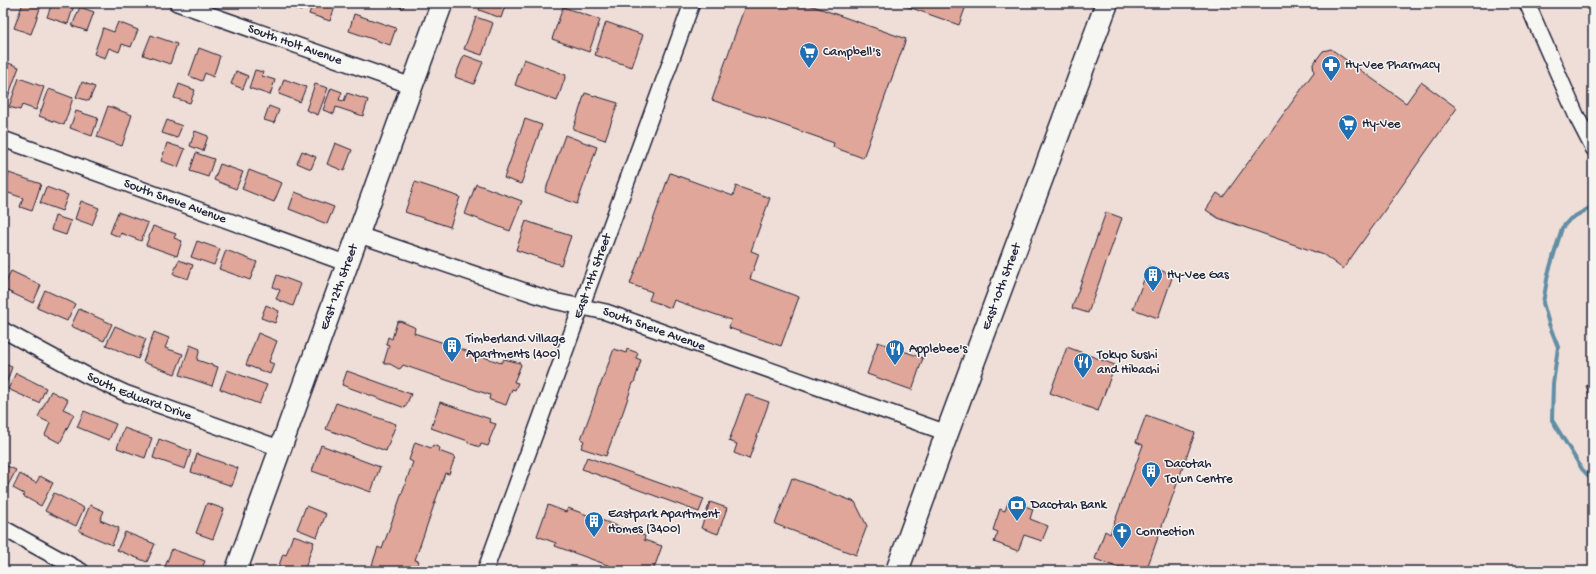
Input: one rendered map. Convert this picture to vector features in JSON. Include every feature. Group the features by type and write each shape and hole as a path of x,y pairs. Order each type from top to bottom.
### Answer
{"main road":[{"name":"East 10th Street","path":"897,571 1107,3"}],"street":[{"name":"South Holt Avenue","path":"177,3 412,86"},
{"name":"East 12th Street","path":"236,571 282,449 442,3"},
{"name":"East 11th Street","path":"485,571 692,3"},
{"path":"1527,3 1577,117 1593,148"},
{"name":"South Sneve Avenue","path":"3,139 348,264"},
{"name":"South Sneve Avenue","path":"359,235 554,301 606,312 947,433"},
{"name":"South Edward Drive","path":"3,330 86,375 125,393 282,449"},
{"path":"3,528 81,571"}],"building":[{"path":"23,3 42,3 31,34 14,28"},
{"path":"52,3 69,3 74,5 68,24 47,17"},
{"path":"280,3 304,3 301,11"},
{"path":"313,3 336,4 330,21 309,14"},
{"path":"387,3 405,3 403,8"},
{"path":"481,3 506,3 501,18 479,10"},
{"name":"Campbell's","path":"746,3 810,3 810,5 906,39 863,158 833,147 834,143 712,100"},
{"path":"903,3 967,3 959,25 903,5"},
{"path":"80,7 94,12 87,31 72,26"},
{"path":"563,7 600,20 589,52 552,39"},
{"path":"354,14 396,28 390,45 349,31"},
{"path":"476,17 493,23 482,55 464,49"},
{"path":"118,22 138,30 131,47 122,44 119,52 109,48 105,58 94,54 103,28 114,32"},
{"path":"606,22 643,35 632,67 595,55"},
{"path":"151,35 177,44 170,64 143,55"},
{"path":"199,48 220,56 213,77 205,73 202,81 189,76"},
{"name":"Hy-Vee","path":"1331,49 1406,103 1421,82 1457,108 1343,269 1324,255 1218,218 1206,210 1217,193 1223,197 1314,72 1313,64 1323,51"},
{"path":"464,55 483,62 474,84 455,77"},
{"path":"524,59 566,75 557,101 515,85"},
{"path":"3,61 19,67 5,105 3,104"},
{"path":"255,70 263,72 262,76 275,80 270,95 249,88"},
{"path":"236,71 248,76 243,89 231,84"},
{"path":"19,78 44,87 36,110 22,105 20,110 9,107"},
{"path":"284,79 306,87 300,102 279,94"},
{"path":"82,82 95,87 89,101 76,97"},
{"path":"179,84 195,90 190,103 174,98"},
{"path":"315,84 328,88 318,115 306,110"},
{"path":"331,88 342,92 339,100 344,101 347,93 368,100 363,116 336,107 334,114 323,110"},
{"path":"49,89 73,98 64,125 39,116"},
{"path":"585,93 618,103 605,140 573,129"},
{"path":"108,106 132,115 122,146 97,137"},
{"path":"269,106 279,110 274,123 264,120"},
{"path":"76,111 98,118 92,136 70,128"},
{"path":"525,119 542,125 521,184 504,178"},
{"path":"167,120 182,126 177,138 162,133"},
{"path":"195,131 208,136 203,151 190,146"},
{"path":"565,135 597,147 577,204 545,192"},
{"path":"167,143 185,149 178,167 161,161"},
{"path":"335,143 352,150 344,171 327,164"},
{"path":"302,151 316,157 311,169 297,163"},
{"path":"196,153 214,159 208,177 190,171"},
{"path":"220,164 243,172 236,189 214,180"},
{"path":"249,170 282,183 274,202 242,189"},
{"path":"9,173 41,184 32,211 20,207 23,198 3,191"},
{"path":"670,173 733,196 736,186 770,198 751,251 759,254 750,279 799,297 781,346 729,328 731,320 674,300 671,308 649,300 652,292 630,284"},
{"path":"415,182 460,197 450,227 405,212"},
{"path":"476,184 522,201 510,231 465,214"},
{"path":"46,187 68,195 62,211 40,203"},
{"path":"295,192 334,207 327,224 289,209"},
{"path":"81,201 99,208 92,225 75,219"},
{"path":"118,212 148,223 141,241 121,233 120,237 110,233"},
{"path":"1106,212 1122,218 1088,313 1072,308"},
{"path":"55,216 71,221 66,235 51,230"},
{"path":"526,221 571,236 561,265 516,250"},
{"path":"153,226 176,234 174,238 182,241 177,256 146,245"},
{"path":"197,241 220,249 214,265 191,257"},
{"path":"226,250 257,262 250,280 219,269"},
{"path":"179,260 193,265 188,279 173,274"},
{"path":"3,266 7,267 3,276"},
{"name":"Hy-Vee Gas","path":"1149,266 1173,275 1158,318 1133,309"},
{"path":"11,271 41,285 33,303 3,289"},
{"path":"277,275 301,284 293,306 276,299 280,290 273,287"},
{"path":"45,290 75,304 67,321 37,308"},
{"path":"266,305 279,311 275,323 261,318"},
{"path":"79,309 112,324 104,341 71,326"},
{"name":"Timberland Village Apartments (400)","path":"400,321 414,327 414,333 453,345 452,346 501,363 504,359 520,363 521,365 514,382 518,383 515,390 512,389 506,405 490,400 490,395 403,365 399,369 390,364 385,364 384,362 389,345 386,344 388,337 392,339 397,322"},
{"path":"115,326 146,339 138,359 106,345"},
{"path":"154,332 169,338 165,348 183,354 175,374 143,362"},
{"path":"258,333 277,341 269,362 274,364 270,374 246,365"},
{"name":"Applebee's","path":"878,342 923,358 912,390 867,374"},
{"path":"190,345 200,349 197,360 218,367 212,386 180,375"},
{"name":"Tokyo Sushi and Hibachi","path":"1067,347 1115,365 1098,411 1050,393"},
{"path":"614,349 626,353 627,349 638,353 636,358 641,360 634,383 606,456 581,448 584,441 581,439 599,386"},
{"path":"3,363 12,367 5,387 3,386"},
{"path":"227,370 267,385 259,404 220,389"},
{"path":"347,371 411,394 405,408 342,385"},
{"path":"16,373 46,388 39,403 8,389"},
{"path":"1593,383 1593,403 1586,386"},
{"path":"51,391 68,400 63,409 74,414 60,443 45,435 50,423 38,417"},
{"path":"746,394 769,402 749,459 734,453 737,444 729,441"},
{"path":"440,402 490,419 489,422 496,424 488,446 481,444 480,447 468,443 468,441 431,428"},
{"path":"336,403 396,424 386,451 326,429"},
{"path":"84,411 116,424 109,440 77,427"},
{"name":"Dacotah Town Centre","path":"1146,415 1195,433 1146,571 1127,571 1095,559 1105,531 1110,534 1143,445 1136,442"},
{"path":"124,428 152,438 145,458 117,448"},
{"path":"159,439 191,451 185,469 153,458"},
{"path":"415,442 431,448 433,445 440,448 439,451 455,457 449,474 445,473 415,560 419,561 415,571 390,571 372,565 378,547 382,549 413,462 409,460"},
{"path":"321,445 380,467 371,492 312,471"},
{"path":"197,454 238,468 232,486 191,472"},
{"path":"587,457 704,499 699,512 582,469"},
{"path":"3,464 16,470 6,489 3,487"},
{"path":"20,474 36,483 40,476 53,483 41,506 23,496 24,494 13,488"},
{"path":"792,478 855,502 867,526 856,555 775,524"},
{"path":"54,493 84,508 76,526 45,511"},
{"name":"Dacotah Bank","path":"1009,500 1033,509 1030,519 1048,526 1042,541 1024,535 1018,551 994,542 998,532 993,530 1000,509 1005,511"},
{"path":"710,502 727,508 718,534 701,528"},
{"path":"207,503 224,509 213,539 196,533"},
{"path":"90,505 104,511 100,520 119,528 112,545 79,531"},
{"name":"Eastpark Apartment Homes (3400)","path":"548,505 566,512 568,508 645,536 644,540 662,546 653,571 624,571 555,546 556,543 537,536"},
{"path":"306,506 326,514 317,537 297,529"},
{"path":"125,532 155,544 147,562 117,550"},
{"path":"293,535 314,542 304,571 277,571 283,554 286,555"},
{"path":"172,549 205,561 201,571 171,571 164,569"},
{"path":"3,566 10,569 8,571 3,571"}],"waterway":[{"path":"1593,206 1570,219 1562,228 1548,274 1543,303 1558,347 1553,384 1552,420 1582,469 1593,481"}],"place":[{"name":"Campbell's","path":"809,69"},
{"name":"Hy-Vee Pharmacy","path":"1331,82"},
{"name":"Hy-Vee","path":"1348,141"},
{"name":"Hy-Vee Gas","path":"1153,292"},
{"name":"Timberland Village Apartments (400)","path":"452,363"},
{"name":"Applebee's","path":"895,366"},
{"name":"Tokyo Sushi and Hibachi","path":"1083,379"},
{"name":"Dacotah Town Centre","path":"1151,488"},
{"name":"Dacotah Bank","path":"1017,522"},
{"name":"Eastpark Apartment Homes (3400)","path":"594,538"},
{"name":"Connection","path":"1122,549"}]}
